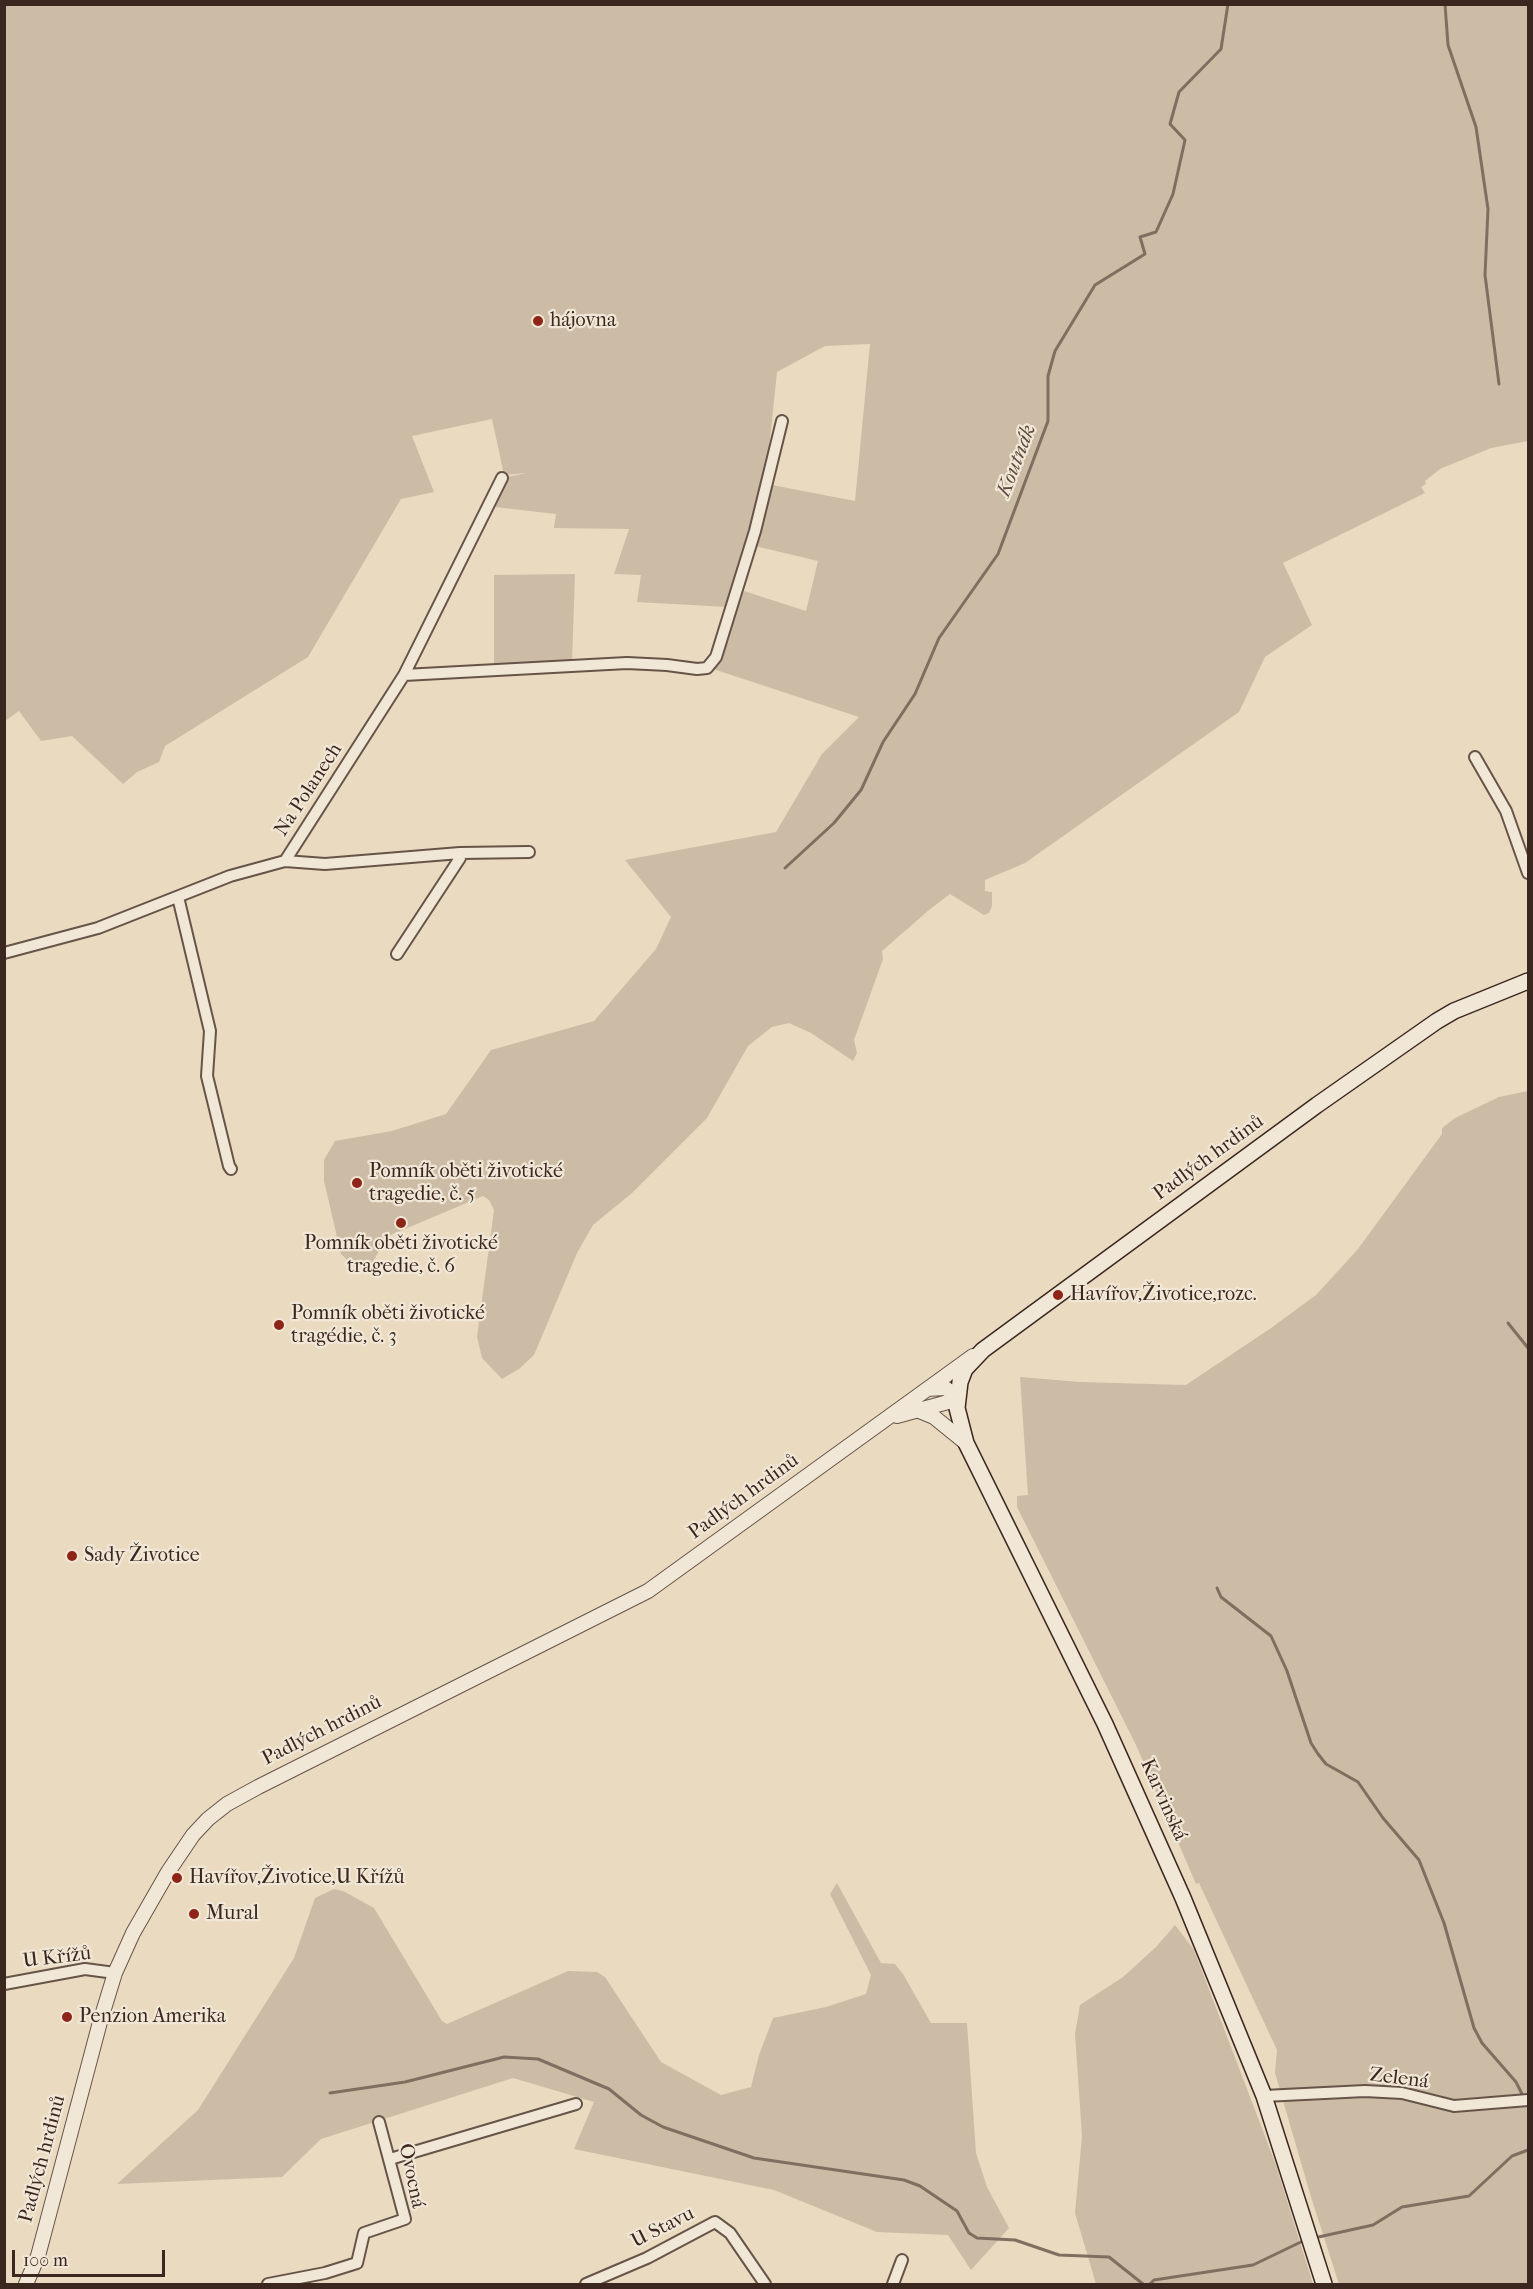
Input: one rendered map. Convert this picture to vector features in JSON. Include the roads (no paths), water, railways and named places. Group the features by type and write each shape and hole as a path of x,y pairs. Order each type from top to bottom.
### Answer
{"main road":[{"name":"Padlých hrdinů","path":"982,1350 1317,1105 1437,1021 1454,1011 1528,981"},
{"name":"Karvinská","path":"982,1350 964,1368 960,1382 959,1421 966,1443 1048,1606 1136,1791 1264,2096 1324,2284"}],"street":[{"path":"404,675 627,663 707,668 716,657 756,531 782,421"},
{"name":"Na Polanech","path":"4,953 98,928 230,876 285,861 404,675 502,478"},
{"path":"1475,757 1506,811 1528,873"},
{"path":"285,861 325,864 460,853 529,852"},
{"path":"397,954 460,858 460,853"},
{"path":"178,897 210,1031 207,1076 231,1169"},
{"name":"Padlých hrdinů","path":"26,2284 38,2256 115,1973 133,1933 173,1864 193,1835 227,1804 648,1591 982,1350"},
{"path":"927,1389 945,1389 958,1396"},
{"name":"Padlých hrdinů","path":"887,1420 948,1402 958,1396"},
{"path":"917,1410 934,1418 966,1443"},
{"name":"U Křížů","path":"4,1984 85,1969 115,1973"},
{"name":"Zelená","path":"1264,2096 1402,2093 1454,2106 1528,2100"},
{"path":"390,2159 576,2104"},
{"name":"Ovocná","path":"268,2284 325,2273 357,2263 364,2233 405,2218 379,2122"},
{"name":"U Stavu","path":"586,2284 646,2258 715,2222 730,2233 765,2284"},
{"path":"893,2284 902,2260"}],"waterway":[{"name":"Koutnák","path":"785,868 834,823 861,790 883,742 915,694 939,638 998,554 1048,421 1048,376 1055,351 1095,285 1145,254 1140,237 1156,232 1173,194 1185,140 1170,124 1179,92 1221,49 1228,4"},
{"path":"1445,4 1448,45 1476,127 1488,209 1485,275 1499,384"},
{"path":"1508,1323 1528,1348"},
{"path":"1217,1588 1221,1597 1271,1636 1287,1671 1311,1743 1318,1754 1326,1764 1358,1782 1383,1818 1419,1860 1444,1923 1474,2028 1482,2043 1516,2082 1524,2098"},
{"path":"330,2093 405,2082 504,2057 538,2059 609,2089 641,2115 663,2127 754,2158 904,2180 920,2186 957,2211 969,2233 977,2238 1015,2240 1059,2255 1109,2257 1143,2284"},
{"path":"1314,2238 1373,2225 1402,2207 1469,2196 1512,2156 1528,2150"},
{"path":"1150,2284 1154,2280 1253,2265 1305,2240"}],"place":[{"name":"hájovna","path":"538,321"},
{"name":"Pomník oběti životické tragedie, č. 5","path":"357,1183"},
{"name":"Pomník oběti životické tragedie, č. 6","path":"401,1223"},
{"name":"Havířov,Životice,rozc.","path":"1058,1295"},
{"name":"Pomník oběti životické tragédie, č. 3","path":"279,1325"},
{"name":"Sady Životice","path":"72,1556"},
{"name":"Havířov,Životice,U Křížů","path":"177,1878"},
{"name":"Mural","path":"194,1914"},
{"name":"Penzion Amerika","path":"67,2017"}]}
